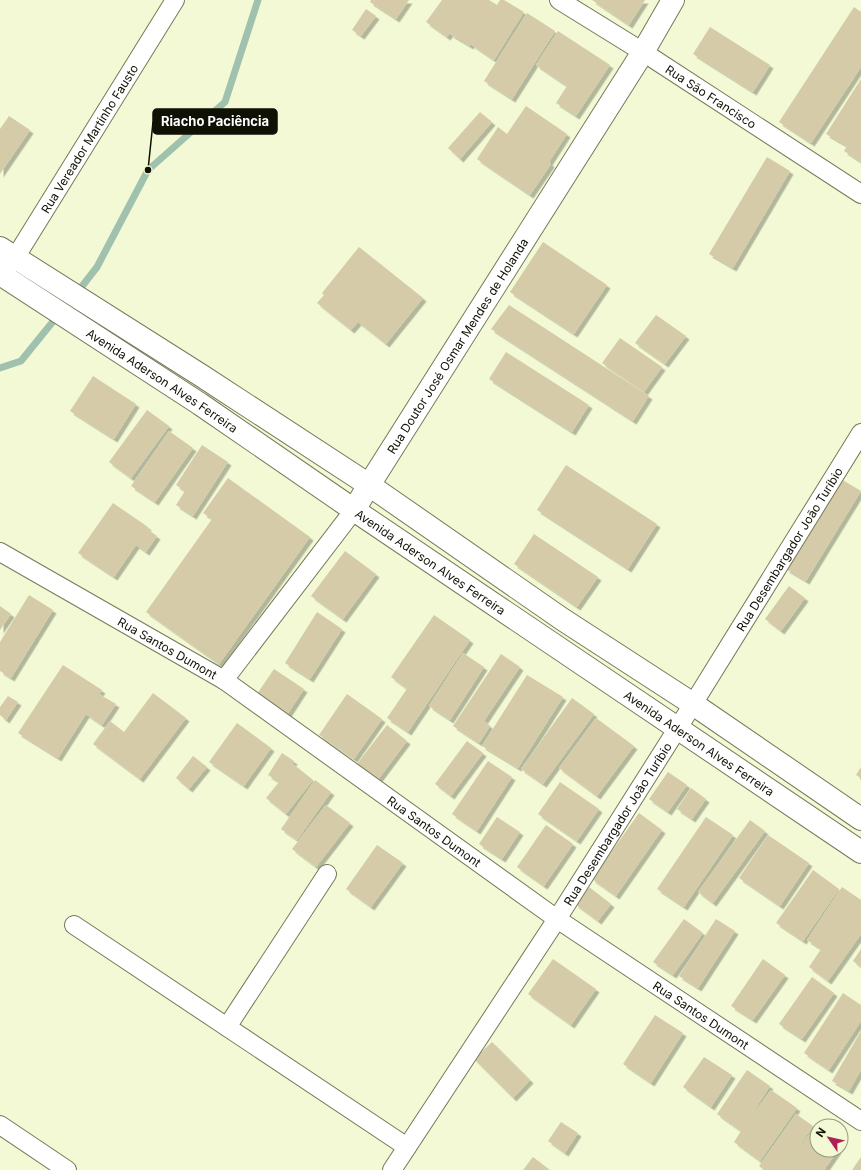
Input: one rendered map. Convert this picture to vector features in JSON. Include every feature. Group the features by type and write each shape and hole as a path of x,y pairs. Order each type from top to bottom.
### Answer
{"main road":[{"name":"Rua Doutor José Osmar Mendes de Holanda","path":"354,510 643,52 674,0"},
{"name":"Avenida Aderson Alves Ferreira","path":"7,253 196,372 369,485 562,619 693,704 861,819"},
{"name":"Avenida Aderson Alves Ferreira","path":"0,274 200,404 354,510 678,727 861,852"}],"street":[{"name":"Rua Vereador Martinho Fausto","path":"0,274 7,253 175,0"},
{"name":"Rua São Francisco","path":"559,0 643,52 861,194"},
{"name":"Rua Desembargador João Turíbio","path":"392,1170 557,919 693,704 861,433"},
{"name":"Rua Doutor José Osmar Mendes de Holanda","path":"224,680 354,510"},
{"name":"Rua Santos Dumont","path":"0,552 224,680 557,919 861,1121"},
{"path":"227,1026 327,874"},
{"path":"74,925 407,1147"},
{"path":"0,1125 67,1170"}],"building":[{"path":"371,0 409,0 396,19 370,2"},
{"path":"442,0 489,0 497,5 500,0 504,0 524,12 494,60 472,45 478,34 470,46 450,34 463,14 447,37 426,22"},
{"path":"592,0 645,0 629,25"},
{"path":"854,7 861,12 861,67 811,143 779,122"},
{"path":"366,9 376,16 361,36 352,30"},
{"path":"527,13 555,31 512,99 484,81"},
{"path":"710,27 770,65 753,92 693,54"},
{"path":"558,31 610,65 576,116 556,103 567,86 536,65"},
{"path":"861,79 861,162 844,151 847,146 826,134"},
{"path":"526,106 567,134 549,162 551,164 530,195 477,159 498,127 507,134"},
{"path":"480,112 492,122 460,159 448,148"},
{"path":"9,116 30,130 0,174 0,129"},
{"path":"767,157 790,171 733,268 709,254"},
{"path":"543,242 607,285 574,334 510,292"},
{"path":"359,247 423,298 386,344 358,322 351,330 317,303 324,295 322,293"},
{"path":"509,305 649,396 633,421 491,329"},
{"path":"656,315 686,336 665,364 635,343"},
{"path":"620,338 662,367 644,392 602,363"},
{"path":"506,352 589,405 572,432 489,379"},
{"path":"93,376 136,404 114,439 70,411"},
{"path":"147,410 169,426 131,478 109,462"},
{"path":"169,431 193,448 155,502 131,486"},
{"path":"202,445 228,462 193,516 176,505 185,491 176,485"},
{"path":"566,465 657,524 628,569 537,510"},
{"path":"228,478 310,537 219,664 146,612 212,519 203,513"},
{"path":"841,479 861,491 806,581 786,569"},
{"path":"113,503 148,527 147,529 157,536 146,552 136,545 114,577 78,553"},
{"path":"534,534 598,577 577,607 514,564"},
{"path":"345,551 376,574 343,619 311,596"},
{"path":"789,586 805,598 781,631 765,619"},
{"path":"29,595 53,610 11,678 0,671 0,642"},
{"path":"0,606 11,614 0,630"},
{"path":"317,612 342,629 310,679 285,663"},
{"path":"434,615 470,640 408,732 387,718 432,652 406,688 391,677"},
{"path":"463,653 484,667 450,720 429,706"},
{"path":"501,654 520,667 484,721 490,726 479,743 453,726"},
{"path":"63,665 102,690 99,694 116,704 102,725 86,714 58,758 18,733"},
{"path":"274,669 304,689 287,715 257,694"},
{"path":"527,675 563,697 518,768 482,746"},
{"path":"153,693 186,718 140,779 93,744 110,721 124,732"},
{"path":"347,694 382,719 354,759 319,735"},
{"path":"8,696 18,702 6,720 0,715 0,707"},
{"path":"572,698 594,714 543,784 521,769"},
{"path":"596,718 634,746 597,796 559,768"},
{"path":"237,723 271,748 244,786 209,762"},
{"path":"387,725 407,741 377,781 356,765"},
{"path":"467,741 483,753 451,796 435,784"},
{"path":"282,753 294,761 288,771 293,764 313,780 286,814 266,798 279,782 268,775"},
{"path":"193,756 207,767 189,789 176,778"},
{"path":"488,761 512,777 477,831 452,814"},
{"path":"861,767 861,778 856,775"},
{"path":"668,772 687,785 668,812 649,799"},
{"path":"315,780 331,792 297,840 281,829"},
{"path":"560,782 599,809 577,841 538,814"},
{"path":"691,788 706,799 692,819 677,809"},
{"path":"326,805 350,823 316,867 292,849"},
{"path":"639,813 662,830 616,896 592,879"},
{"path":"497,817 520,832 502,859 479,844"},
{"path":"706,817 733,835 684,907 657,889"},
{"path":"750,820 765,831 713,903 698,892"},
{"path":"546,825 573,844 544,886 517,867"},
{"path":"768,835 809,863 780,906 739,878"},
{"path":"377,845 403,863 371,907 346,889"},
{"path":"813,870 839,889 803,941 776,923"},
{"path":"589,887 611,904 598,921 575,904"},
{"path":"842,887 861,900 861,934 828,981 809,967 821,949 807,940"},
{"path":"684,919 703,933 673,975 653,962"},
{"path":"716,919 735,931 698,988 679,976"},
{"path":"861,949 861,967 853,961"},
{"path":"553,959 596,989 571,1025 528,994"},
{"path":"763,959 785,975 753,1020 731,1006"},
{"path":"812,977 834,993 802,1039 779,1024"},
{"path":"843,993 861,1005 861,1021 829,1070 804,1053"},
{"path":"655,1015 683,1033 651,1083 623,1064"},
{"path":"861,1031 861,1070 849,1091 832,1081"},
{"path":"492,1042 530,1080 513,1098 474,1059"},
{"path":"704,1057 732,1075 711,1107 683,1087"},
{"path":"747,1070 770,1086 745,1125 771,1090 797,1108 760,1161 734,1142 741,1131 717,1114"},
{"path":"796,1114 809,1123 809,1132 784,1170 764,1170 759,1166"},
{"path":"561,1122 578,1133 565,1153 548,1141"},
{"path":"809,1135 809,1158 832,1158 824,1170 785,1170"},
{"path":"533,1157 550,1170 523,1170"},
{"path":"861,1157 861,1170 852,1170"}],"waterway":[{"path":"76,294 97,267 148,170 225,102 258,0"},
{"path":"0,368 21,361 59,314"}],"place":[{"name":"Riacho Paciência","path":"148,170"}]}
